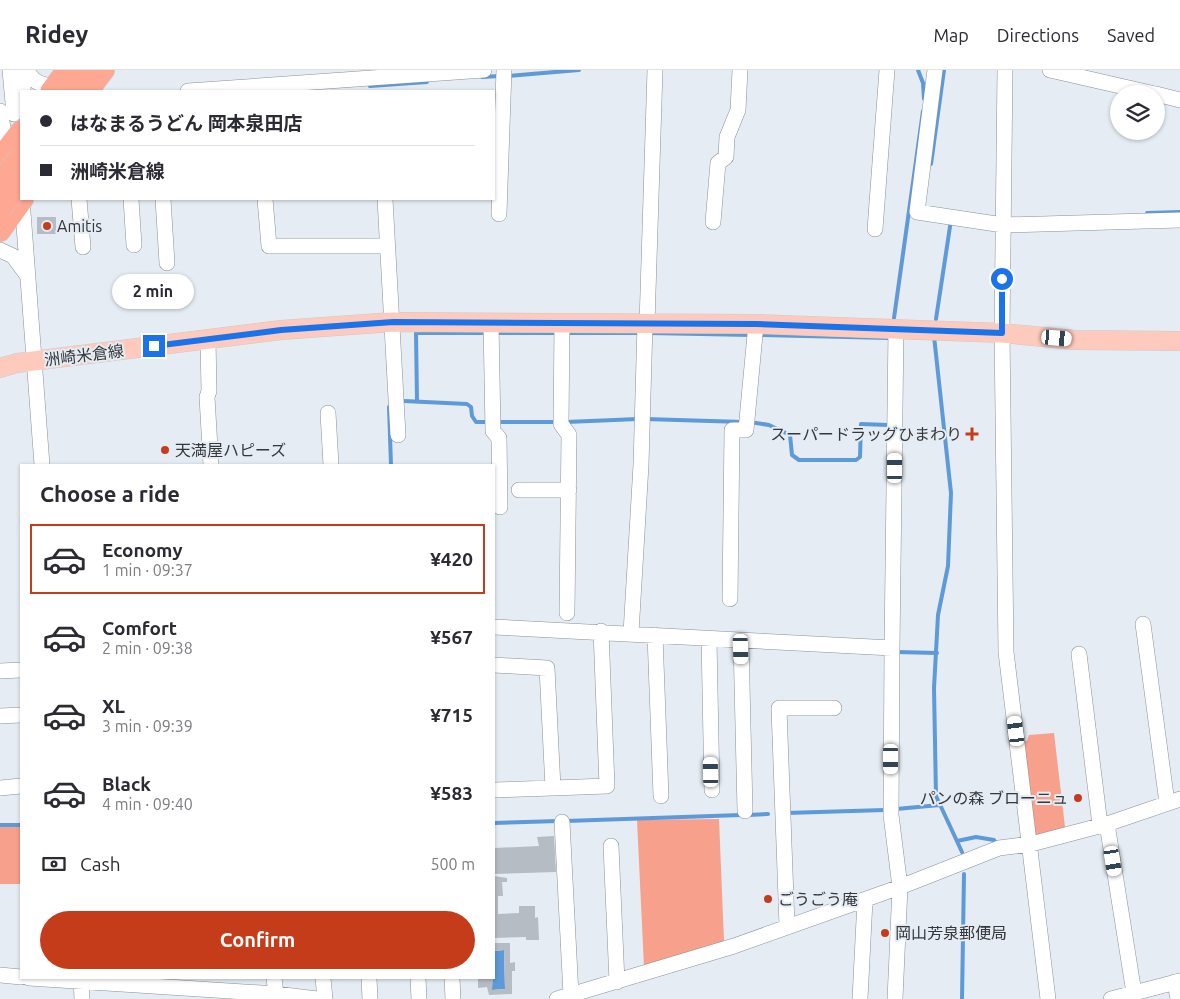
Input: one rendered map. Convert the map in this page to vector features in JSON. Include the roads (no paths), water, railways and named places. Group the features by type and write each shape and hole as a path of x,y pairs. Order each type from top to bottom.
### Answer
{"highway":[{"path":"60,85 84,70"},
{"path":"89,90 104,70"},
{"path":"105,90 120,70"},
{"path":"0,183 9,154 12,119"},
{"path":"0,210 20,197"},
{"path":"0,230 20,199"}],"main road":[{"name":"洲崎米倉線","path":"2,366 290,329 393,322 562,324 755,332 896,329 1002,333 1075,340 1180,341"}],"street":[{"path":"10,70 12,119 9,154 20,190"},
{"path":"25,70 30,78 40,84 60,85"},
{"path":"23,90 25,70"},
{"path":"211,90 381,80 484,70"},
{"path":"631,633 646,328 655,70"},
{"path":"713,222 718,163 726,157 727,137 738,110 740,70"},
{"path":"875,229 887,70"},
{"path":"935,70 917,212 1003,226 1180,220"},
{"path":"1005,70 1002,333 1006,652 1031,844 1048,999"},
{"path":"1050,70 1116,85"},
{"path":"499,214 504,74"},
{"path":"1165,96 1180,100"},
{"path":"22,200 42,464"},
{"path":"80,200 83,247"},
{"path":"131,200 134,245"},
{"path":"163,200 167,262"},
{"path":"265,200 269,246 384,246"},
{"path":"384,200 384,246 393,322 398,435"},
{"path":"0,250 13,256 27,275"},
{"path":"491,323 493,431 499,438 497,465 500,507"},
{"path":"562,324 561,422 569,435 568,613"},
{"path":"895,999 900,886 891,815 896,329"},
{"path":"730,599 732,430 746,430 755,332"},
{"path":"208,339 209,391 207,397 211,464"},
{"path":"328,413 331,464"},
{"path":"518,490 569,490"},
{"path":"562,822 564,997 734,946 865,900 1000,848 1031,844 1103,825 1173,801 1143,624"},
{"path":"495,628 631,633 655,639 741,644 892,648"},
{"path":"495,790 607,786 601,632"},
{"path":"655,639 661,796"},
{"path":"709,642 712,790"},
{"path":"741,644 745,812"},
{"path":"1079,654 1103,825 1134,993"},
{"path":"495,665 547,668 553,788"},
{"path":"0,671 20,670"},
{"path":"787,926 779,708 834,708"},
{"path":"0,716 20,715"},
{"path":"0,788 20,786"},
{"path":"611,846 617,982"},
{"path":"860,999 865,900"},
{"path":"0,975 20,977"},
{"path":"55,979 244,985 276,994 317,999"},
{"path":"274,979 276,994"},
{"path":"323,979 325,999"},
{"path":"369,979 370,999"},
{"path":"418,979 419,999"},
{"path":"452,979 453,999"},
{"path":"81,980 82,999"},
{"path":"1111,999 1177,982 1178,999"}],"water":[{"path":"504,950 505,989 492,990 493,979 495,979 495,951"}],"waterway":[{"path":"507,76 579,70"},
{"path":"918,70 923,83 924,99"},
{"path":"931,164 944,70"},
{"path":"482,77 500,76"},
{"path":"370,86 427,82"},
{"path":"894,318 923,111"},
{"path":"1147,213 1180,212"},
{"path":"936,319 951,220"},
{"path":"417,401 416,333 482,333"},
{"path":"498,333 556,333"},
{"path":"567,333 642,333"},
{"path":"649,333 752,335"},
{"path":"759,335 890,338"},
{"path":"934,336 951,493 948,566 938,615 934,688 936,796 962,852"},
{"path":"404,401 467,404 471,407 472,416 476,422 489,422"},
{"path":"389,407 391,464"},
{"path":"566,422 638,419"},
{"path":"645,419 743,422"},
{"path":"496,422 559,422"},
{"path":"750,422 769,425 790,435 792,455 799,460 856,460 860,457 861,424 888,425"},
{"path":"897,652 937,653"},
{"path":"896,809 940,805"},
{"path":"786,813 885,810"},
{"path":"748,815 768,814"},
{"path":"566,821 741,815"},
{"path":"495,823 559,821"},
{"path":"0,825 20,825"},
{"path":"957,841 976,837 994,840 996,843"},
{"path":"962,999 964,874"}],"place":[{"name":"Amitis","path":"47,226"},
{"name":"スーパードラッグひまわり","path":"972,434"},
{"name":"天満屋ハピーズ","path":"165,450"},
{"name":"パンの森 ブローニュ","path":"1078,798"},
{"name":"ごうごう庵","path":"768,899"},
{"name":"岡山芳泉郵便局","path":"885,933"}]}
